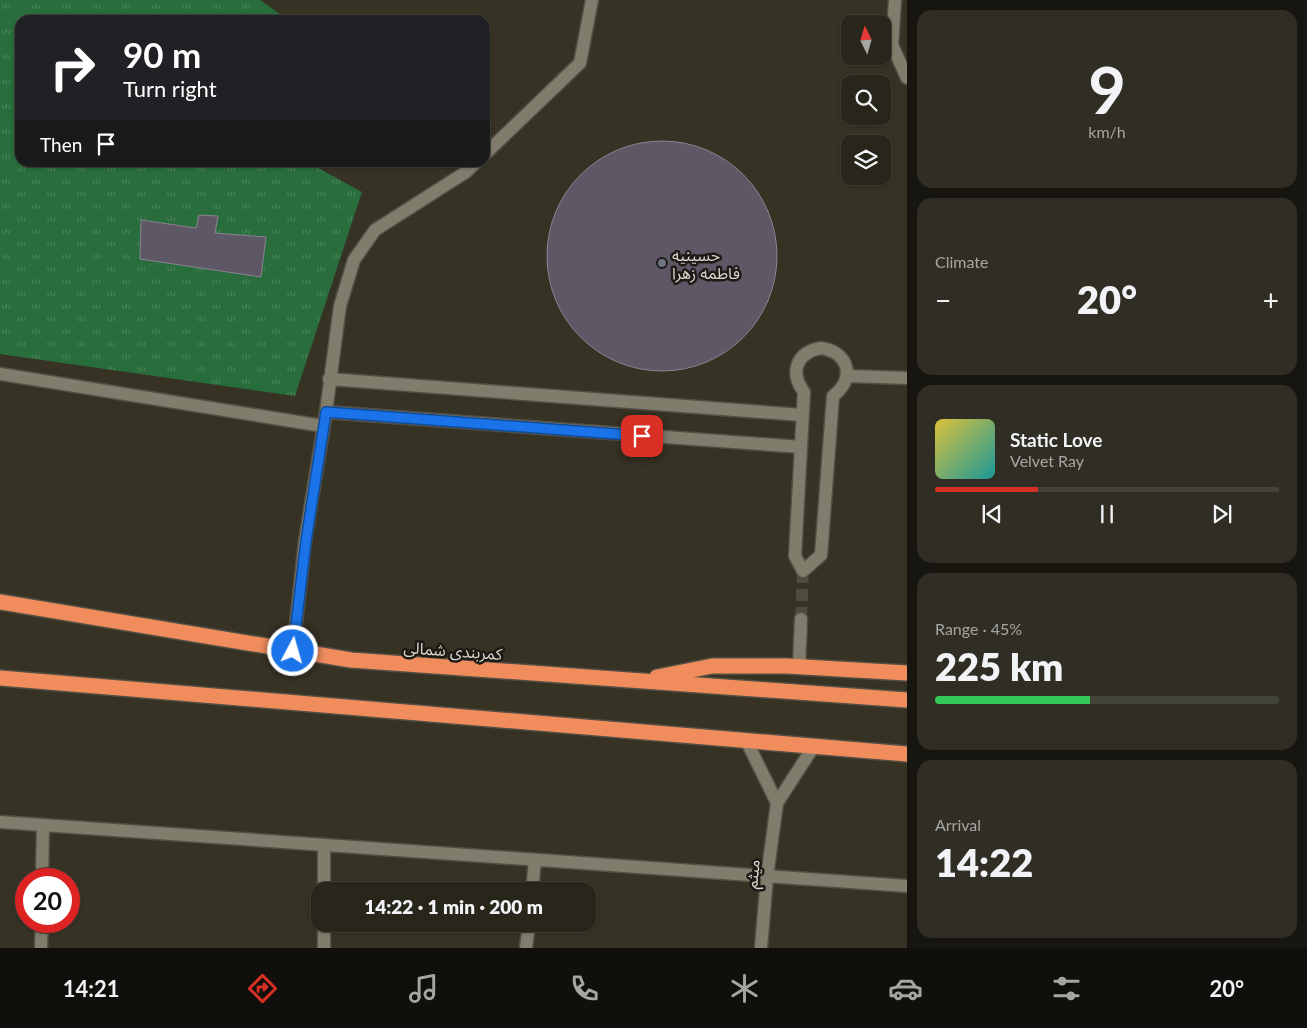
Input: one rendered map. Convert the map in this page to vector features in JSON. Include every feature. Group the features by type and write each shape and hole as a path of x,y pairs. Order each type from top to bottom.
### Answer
{"highway":[{"name":"کمربندی شمالی","path":"0,602 351,660 907,700"},
{"path":"641,681 712,666 799,666 907,673"},
{"path":"0,678 907,754"}],"street":[{"path":"490,149 580,63 592,0"},
{"path":"895,0 892,45 907,78"},
{"path":"293,651 306,541 340,306 354,260 375,230 471,167"},
{"path":"812,349 830,349 838,353 843,359 847,368 847,376 845,384 833,396 821,555 803,572 795,556 804,392 798,385 796,368 805,353 812,349"},
{"path":"0,374 323,426"},
{"path":"847,376 907,378"},
{"path":"329,379 802,415"},
{"path":"326,412 800,447"},
{"path":"799,666 801,619"},
{"path":"746,740 777,803"},
{"path":"777,803 814,746"},
{"name":"میثم","path":"761,948 767,877 777,803"},
{"path":"0,822 907,886"},
{"path":"42,868 44,826"},
{"path":"324,845 324,882"},
{"path":"533,882 535,860"},
{"path":"324,932 324,948"},
{"path":"526,948 528,932"},
{"path":"41,948 42,933"}],"green space":[{"path":"0,0 260,0 280,14 15,15 15,167 316,167 362,192 295,396 0,354"}],"building":[{"name":"حسینیه فاطمه زهرا","path":"662,141 695,146 706,150 735,167 751,183 763,202 772,223 777,256 772,289 768,300 751,329 735,345 716,357 695,366 662,371 629,366 618,362 589,345 573,329 561,310 552,289 547,256 552,223 556,212 573,183 589,167 608,155 629,146"},
{"path":"199,215 218,216 215,233 266,237 261,277 140,259 141,220 196,228"}],"tunnel":[{"path":"801,619 803,571"}],"place":[{"name":"حسینیه فاطمه زهرا","path":"662,263"}],"route":[{"path":"293,651 306,541 326,412 642,436"}]}
